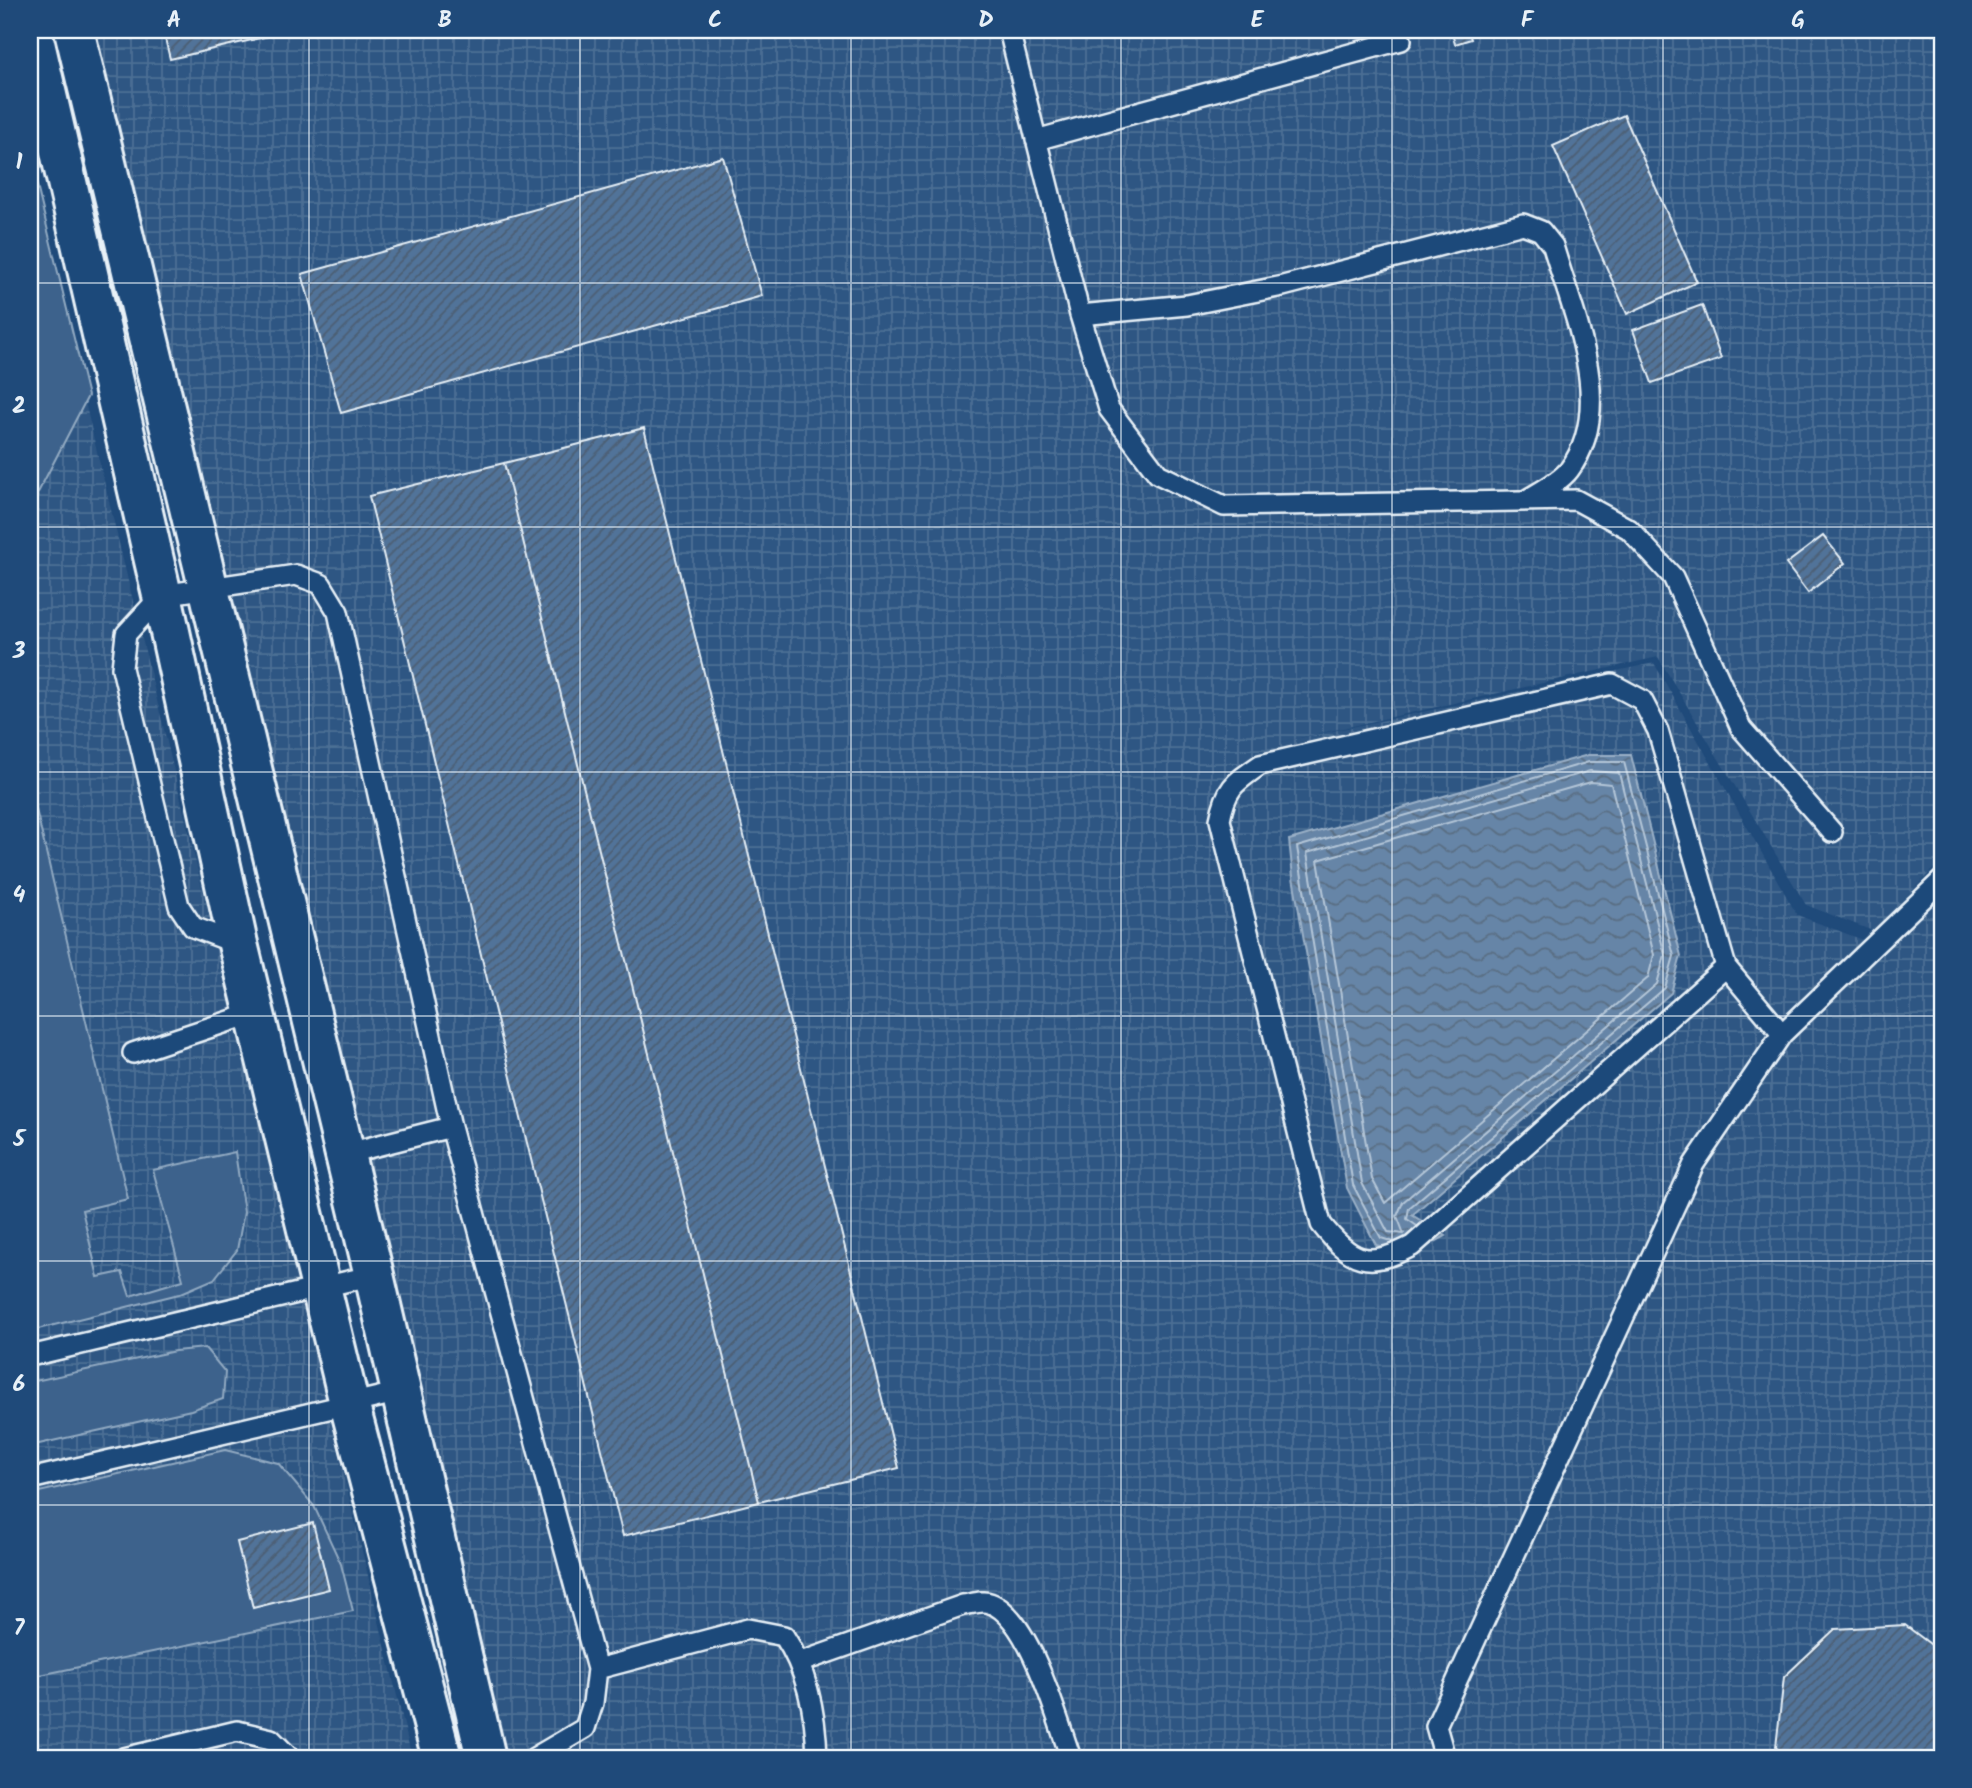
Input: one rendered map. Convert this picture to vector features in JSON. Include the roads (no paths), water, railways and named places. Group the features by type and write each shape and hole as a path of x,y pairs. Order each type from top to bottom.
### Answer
{"street":[{"path":"32,30 162,595 237,944 320,1288 442,1758"},
{"path":"74,30 374,1275 486,1758"}],"lane":[{"path":"1009,30 1080,316 1109,409 1158,474 1224,506 1576,500 1629,528 1673,577 1741,728 1832,832"},
{"path":"1036,140 1401,40"},
{"path":"1080,316 1187,305 1283,286 1523,225 1541,230 1553,246 1587,364 1590,409 1585,445 1568,472 1525,501"},
{"path":"237,944 193,927 179,905 122,668 126,634 162,595 296,575 321,584 338,612 451,1127 597,1669 593,1703 585,1728 534,1758"},
{"path":"1727,967 1412,1246 1385,1260 1359,1258 1338,1246 1321,1224 1220,820 1224,796 1241,778 1260,765 1612,684 1642,700 1658,731 1727,967 1782,1034"},
{"path":"1445,1758 1436,1727 1694,1164 1782,1034 1942,880"},
{"path":"133,1053 254,1013"},
{"path":"344,1154 451,1127"},
{"path":"30,1356 374,1275"},
{"path":"30,1479 400,1392"},
{"path":"801,1662 963,1605 989,1602 1005,1612 1024,1637 1071,1758"},
{"path":"597,1669 748,1629 784,1636 801,1662 816,1730 817,1758"},
{"path":"124,1758 237,1731 271,1738 290,1758"}],"water":[{"path":"1588,755 1631,755 1681,956 1671,993 1412,1215 1446,1236 1413,1254 1376,1245 1347,1188 1293,877 1289,840"}]}
